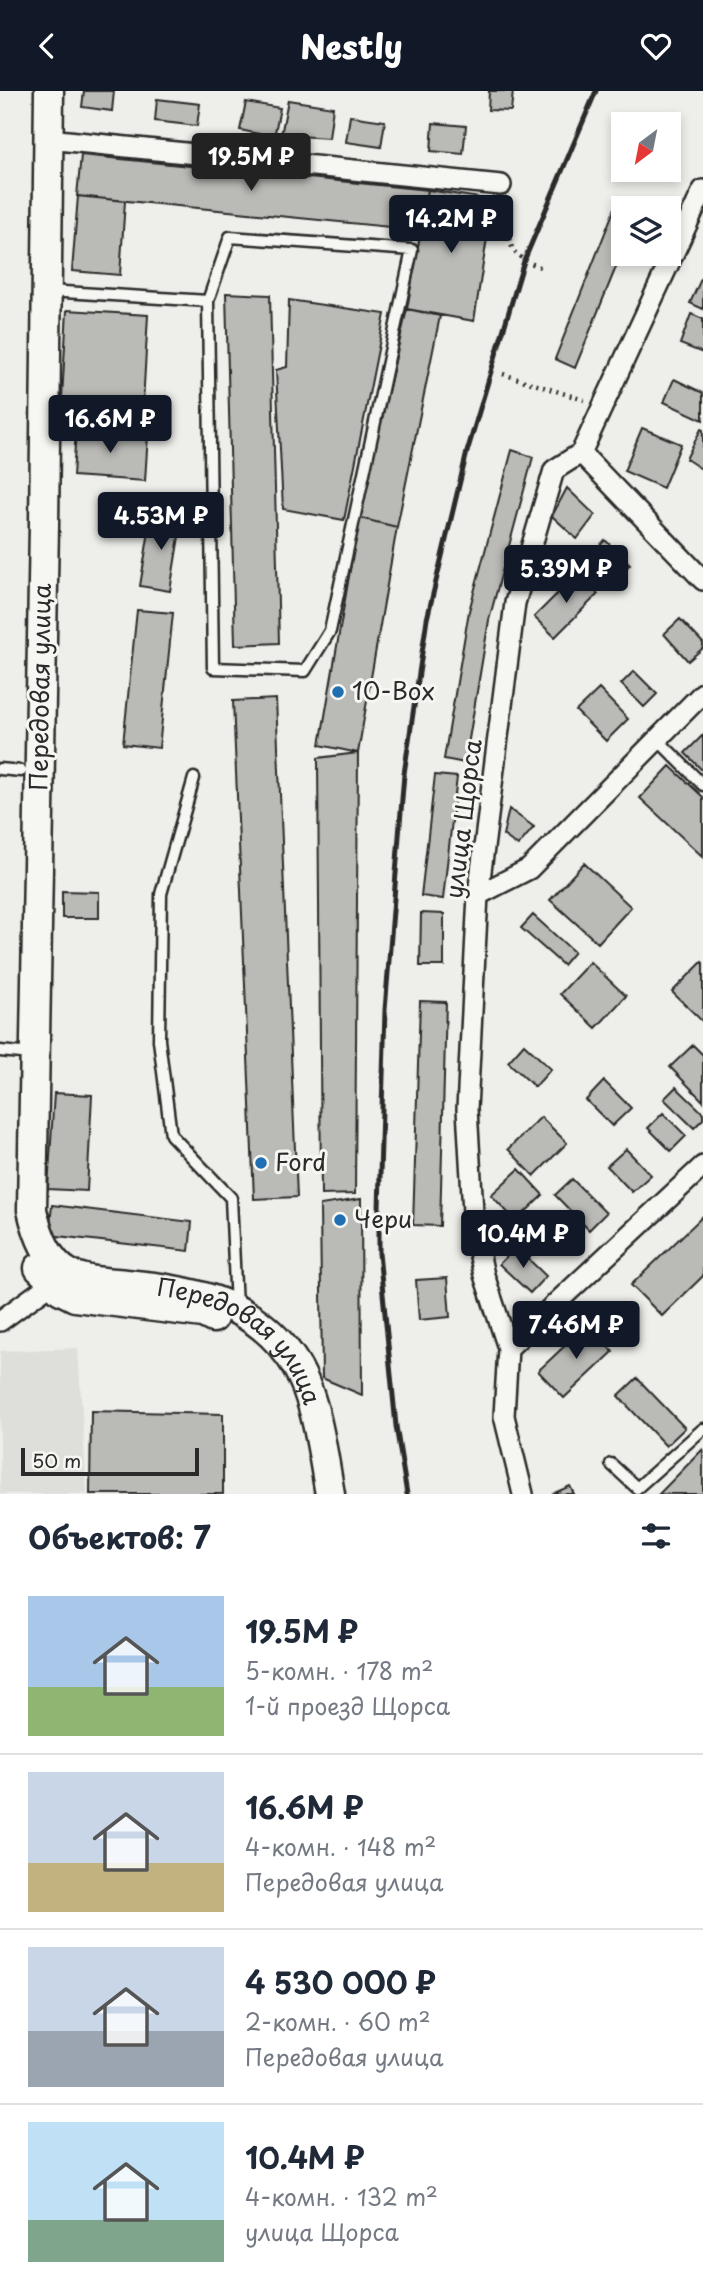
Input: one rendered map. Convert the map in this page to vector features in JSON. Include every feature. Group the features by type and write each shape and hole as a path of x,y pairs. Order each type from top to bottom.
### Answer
{"main road":[{"name":"Передовая улица","path":"34,91 10,770 16,1052 32,1210 36,1230 60,1277 75,1297 203,1313 234,1328 254,1343 271,1362 284,1384 305,1448 314,1494"},
{"name":"Передовая улица","path":"16,1052 47,291 48,91"},
{"name":"Передовая улица","path":"60,1277 176,1289 212,1298 236,1308 267,1329 289,1353 308,1395 317,1424 330,1494"}],"street":[{"path":"48,139 501,185"},
{"path":"703,190 581,453 703,580"},
{"name":"улица Щорса","path":"523,1494 504,1416 508,1348 484,1275 474,1229 467,1109 478,895 515,603 554,470 581,453"},
{"path":"478,895 529,869 703,693"},
{"path":"508,1348 703,1166"},
{"path":"0,1321 60,1277"}],"lane":[{"path":"230,237 412,250 330,631 305,671 213,668 208,301 230,237"},
{"path":"47,291 208,301"},
{"path":"657,739 703,785"},
{"path":"194,778 161,894 159,1040 171,1135 231,1198 236,1308"},
{"path":"611,1464 637,1488 703,1429"}],"path":[{"path":"501,185 507,211 509,244 524,261 540,267"},
{"path":"503,374 602,405"}],"shaded area":[{"path":"78,1348 87,1494 0,1494 0,1351"}],"building":[{"path":"84,91 114,91 112,111 82,107"},
{"path":"489,91 513,91 511,111 488,110"},
{"path":"157,99 200,104 197,126 155,121"},
{"path":"288,100 333,107 329,138 281,135"},
{"path":"246,102 280,108 274,137 240,130"},
{"path":"350,116 385,121 381,147 346,142"},
{"path":"433,123 466,126 463,154 431,151"},
{"path":"81,155 428,190 420,230 77,196"},
{"path":"428,190 493,200 474,321 407,309"},
{"path":"78,196 125,201 120,275 72,271"},
{"path":"611,218 611,266 616,266 575,368 555,359"},
{"path":"701,279 703,280 703,309 690,303"},
{"path":"226,293 270,295 279,643 235,645"},
{"path":"289,300 385,314 344,520 283,509 276,370 287,367"},
{"path":"407,309 440,316 397,527 359,518"},
{"path":"67,310 148,315 142,421 61,416"},
{"path":"691,314 703,319 703,353 680,344"},
{"path":"674,379 703,393 703,420 664,402"},
{"path":"642,428 681,444 663,488 624,471"},
{"path":"76,429 148,434 145,481 73,476"},
{"path":"701,429 703,430 703,470 686,459"},
{"path":"512,450 533,457 489,620 465,763 444,759 469,611"},
{"path":"567,488 595,515 577,539 552,516"},
{"path":"152,513 182,518 170,591 140,586"},
{"path":"359,518 397,527 358,753 320,745"},
{"path":"605,540 630,564 605,590 580,567"},
{"path":"577,574 598,594 555,637 534,617"},
{"path":"137,610 173,613 159,748 123,744"},
{"path":"680,619 703,643 703,648 688,661 664,634"},
{"path":"634,671 657,694 644,707 621,684"},
{"path":"599,689 628,719 606,741 576,711"},
{"path":"276,699 297,1197 254,1199 233,701"},
{"path":"703,735 703,771 685,753"},
{"path":"358,753 355,1194 321,1195 318,758"},
{"path":"670,766 703,797 703,857 640,798"},
{"path":"435,775 457,777 443,899 421,896"},
{"path":"509,809 534,827 518,846 503,835"},
{"path":"584,863 631,907 598,943 550,900"},
{"path":"62,891 99,892 99,918 62,918"},
{"path":"421,913 444,914 444,966 420,966"},
{"path":"533,915 574,952 563,965 521,928"},
{"path":"590,962 626,996 596,1028 560,994"},
{"path":"703,963 703,1022 672,992"},
{"path":"420,1001 446,1002 440,1226 413,1225"},
{"path":"524,1044 551,1069 535,1087 508,1062"},
{"path":"693,1045 703,1055 703,1101 670,1067"},
{"path":"604,1081 631,1108 612,1126 586,1100"},
{"path":"676,1087 703,1113 703,1119 694,1128 664,1099"},
{"path":"54,1093 92,1095 87,1191 48,1189"},
{"path":"663,1113 686,1136 671,1151 648,1128"},
{"path":"541,1117 567,1143 534,1176 508,1149"},
{"path":"626,1149 651,1175 632,1192 607,1166"},
{"path":"519,1169 543,1195 516,1221 491,1195"},
{"path":"572,1179 606,1213 589,1230 555,1195"},
{"path":"361,1199 362,1395 322,1378 320,1205"},
{"path":"52,1205 192,1222 189,1251 49,1235"},
{"path":"703,1216 703,1276 662,1316 631,1285"},
{"path":"516,1247 546,1276 530,1293 499,1264"},
{"path":"447,1278 450,1317 419,1320 416,1280"},
{"path":"587,1325 613,1352 564,1398 538,1371"},
{"path":"637,1378 685,1428 666,1446 618,1396"},
{"path":"91,1411 223,1414 223,1494 90,1494"},
{"path":"703,1449 703,1494 659,1494"},
{"path":"570,1486 574,1494 552,1494"}],"railway":[{"path":"407,1494 396,1426 379,1253 385,1010 404,774 427,619 467,452 524,261 596,91"}],"place":[{"name":"10-Box","path":"338,692"},
{"name":"Ford","path":"261,1163"},
{"name":"Чери","path":"340,1220"}]}
